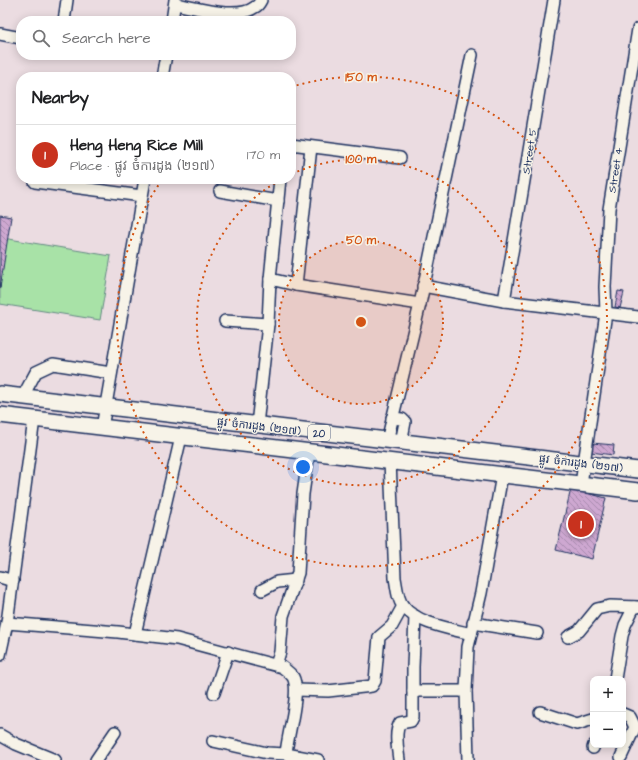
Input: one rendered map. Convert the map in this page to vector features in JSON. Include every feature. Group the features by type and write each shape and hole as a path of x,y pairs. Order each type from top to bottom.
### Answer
{"main road":[{"name":"ផ្លូវ ចំការដូង (២១៧)","path":"0,394 105,408 638,470"},
{"name":"ផ្លូវ ចំការដូង (២១៧)","path":"0,415 638,491"}],"street":[{"path":"65,16 67,0"},
{"path":"173,16 175,2 205,5 223,14 238,13 255,8 261,0"},
{"name":"Street 5","path":"504,301 554,0"},
{"name":"Street 4","path":"581,484 606,313 605,287 609,209 638,28"},
{"path":"0,34 16,37"},
{"path":"394,442 405,422 402,419 392,418 420,304 472,55"},
{"path":"163,72 165,60"},
{"path":"296,145 400,158"},
{"path":"296,286 311,147"},
{"path":"50,184 142,196"},
{"path":"102,428 144,184"},
{"path":"257,425 268,324 270,280 280,184"},
{"path":"220,191 278,201"},
{"path":"270,280 296,286 420,304"},
{"path":"423,286 504,301 638,317"},
{"path":"225,321 268,324"},
{"path":"22,398 36,372 53,364 112,373"},
{"path":"0,655 7,623 34,419"},
{"path":"135,634 181,437"},
{"path":"276,665 280,652 283,616 296,580 299,562 303,494 309,452"},
{"path":"390,462 395,578 398,597 403,606 415,616 437,625 537,633"},
{"path":"468,760 466,691 468,647 481,593 502,475"},
{"path":"0,578 13,581"},
{"path":"262,590 277,582 296,580"},
{"path":"296,690 328,691 372,686 375,681 379,637 392,626 403,606"},
{"path":"568,637 579,631 597,610 610,606 636,607 625,625 615,676"},
{"path":"399,760 398,728 400,723 408,722 413,719 415,616"},
{"path":"7,623 177,639 276,665 288,671 294,678 296,690 281,756"},
{"path":"214,693 228,652"},
{"path":"413,691 466,691"},
{"path":"540,712 577,724 590,720"},
{"path":"626,715 630,717 635,727 626,746"},
{"path":"96,760 115,732"},
{"path":"0,735 41,757 55,760"},
{"path":"213,740 281,756 318,760"},
{"path":"621,757 625,748"}],"green space":[{"path":"3,238 111,256 100,320 0,304 0,259"}],"building":[{"path":"0,215 11,217 0,288"},
{"path":"618,291 624,292 620,308 615,307"},
{"path":"592,443 614,445 613,455 591,452"},
{"path":"571,489 606,498 592,559 556,550"}],"place":[{"name":"Heng Heng Rice Mill","path":"581,524"}]}
